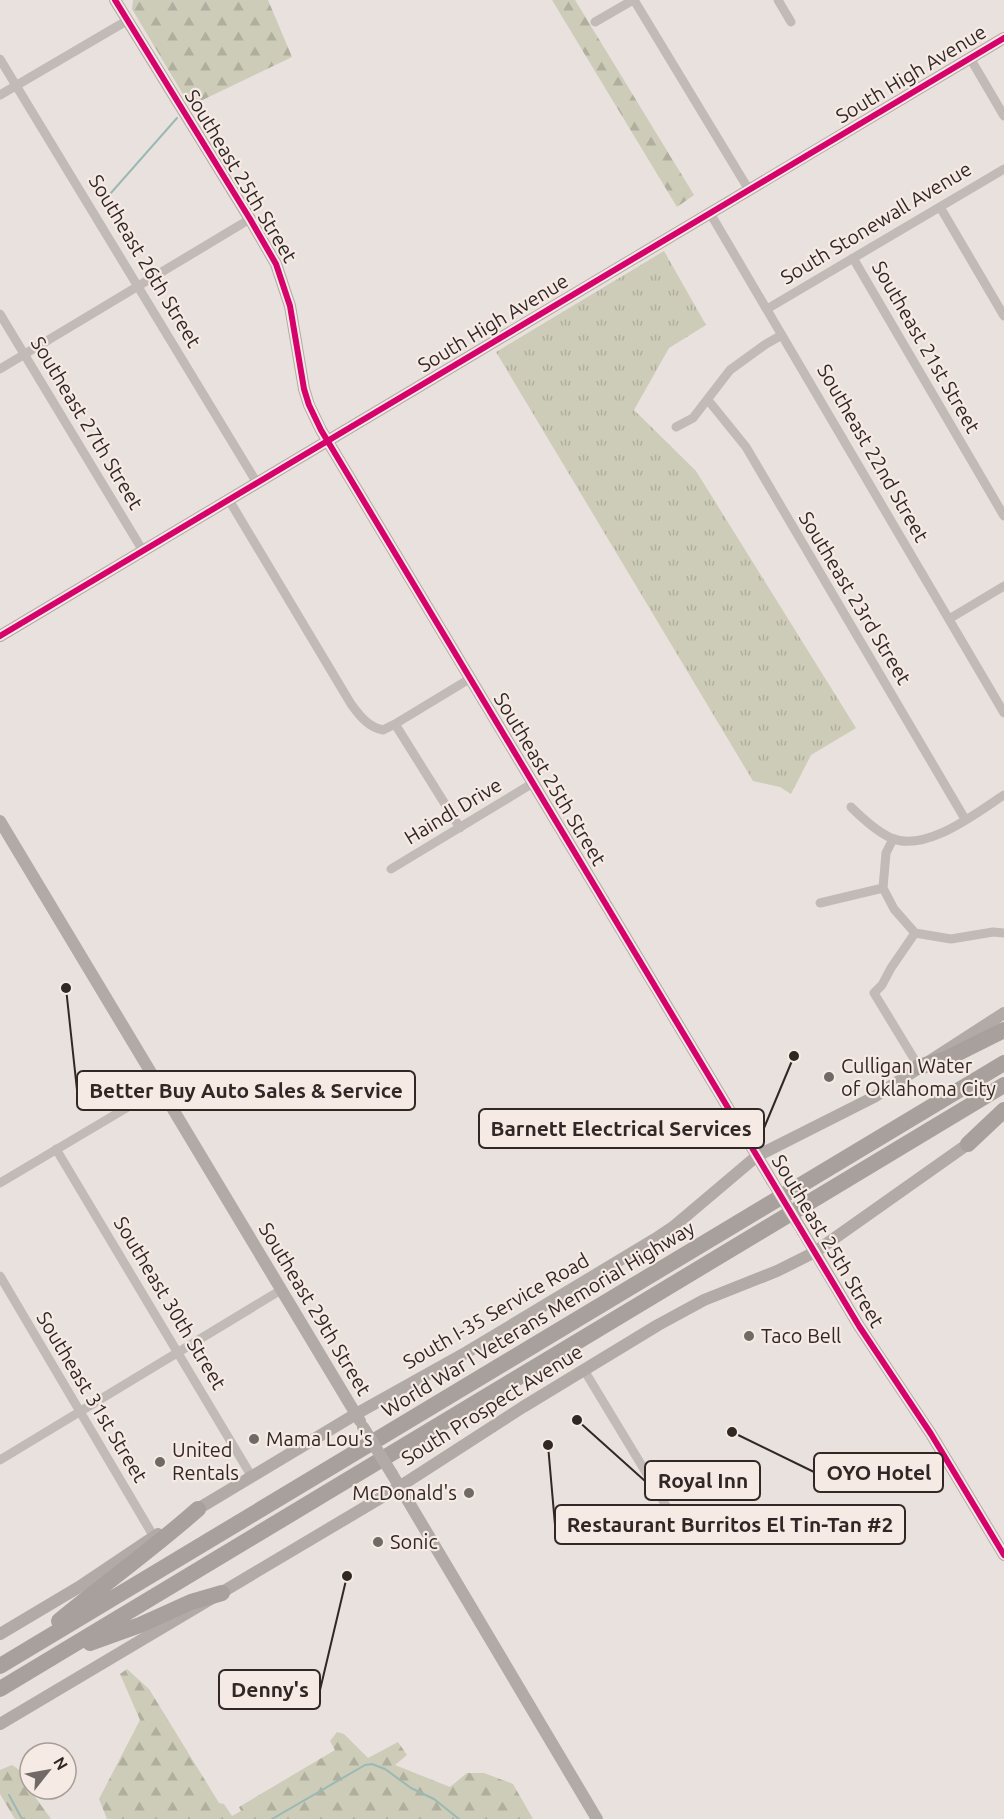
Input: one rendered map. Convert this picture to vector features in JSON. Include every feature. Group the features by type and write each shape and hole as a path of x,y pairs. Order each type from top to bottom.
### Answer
{"highway":[{"path":"919,1067 946,1059 1004,1030"},
{"name":"World War I Veterans Memorial Highway","path":"0,1666 1004,1062"},
{"name":"World War I Veterans Memorial Highway","path":"0,1689 1004,1085"},
{"path":"968,1144 1004,1110"},
{"path":"21,1654 86,1598 159,1544 198,1509"},
{"path":"58,1654 140,1625 191,1602 222,1593"}],"main road":[{"name":"Southeast 25th Street","path":"115,0 272,255 284,282 294,321 304,389 313,413 328,441 858,1324 931,1434 1004,1555"},
{"name":"South High Avenue","path":"0,636 1004,38"},
{"name":"Southeast 29th Street","path":"0,820 597,1819"},
{"name":"South I-35 Service Road","path":"0,1634 79,1587 198,1509 656,1239 758,1156 874,1097 1004,1013"},
{"name":"South Prospect Avenue","path":"0,1724 399,1487 523,1407 685,1310 815,1252 1004,1121"}],"street":[{"path":"596,22 633,0 749,189"},
{"path":"778,0 791,22"},
{"path":"0,95 128,20"},
{"path":"970,58 1004,116"},
{"name":"Southeast 26th Street","path":"0,59 140,286 257,483"},
{"name":"South Stonewall Avenue","path":"767,309 1004,169"},
{"path":"940,207 1004,316"},
{"name":"Southeast 22nd Street","path":"710,213 1004,712"},
{"path":"0,369 250,219"},
{"name":"Southeast 21st Street","path":"853,258 1004,516"},
{"name":"Southeast 27th Street","path":"0,314 143,551"},
{"path":"676,427 693,418 730,370 782,335"},
{"name":"Southeast 23rd Street","path":"708,400 746,447 965,819"},
{"path":"229,500 351,704 374,728 383,730 395,724 471,678"},
{"path":"949,619 1004,586"},
{"path":"395,724 460,828"},
{"name":"Haindl Drive","path":"391,869 533,783"},
{"path":"852,807 877,830 893,839 919,841 936,836 1004,795"},
{"path":"893,839 886,853 883,888 894,909 915,933 951,939 993,932 1004,933"},
{"path":"820,903 883,888"},
{"path":"915,933 882,985 874,993 919,1067"},
{"path":"0,1183 160,1088"},
{"name":"Southeast 30th Street","path":"56,1149 252,1477"},
{"name":"Southeast 31st Street","path":"0,1276 154,1536"},
{"path":"0,1460 281,1290"},
{"path":"584,1370 679,1527"}],"green space":[{"path":"133,0 268,0 292,57 190,106 132,9"},
{"path":"552,0 575,0 694,195 677,207"},
{"path":"664,251 706,325 669,348 634,410 696,471 856,728 811,755 791,794 780,787 753,781 496,352"},
{"path":"127,1669 149,1689 219,1803 224,1804 232,1816 241,1811 239,1807 335,1750 330,1741 337,1732 344,1734 368,1758 398,1742 407,1755 395,1765 450,1787 467,1773 484,1773 513,1784 533,1819 107,1819 99,1799 140,1720 120,1674"},
{"path":"12,1765 18,1769 18,1801 38,1801 51,1819 15,1819 0,1794 0,1770"}],"waterway":[{"path":"103,202 177,118"},
{"path":"272,1819 365,1765 372,1764 385,1769 411,1788 434,1799 459,1819"},
{"path":"9,1795 22,1819"}],"cycle path":[{"path":"115,0 276,264 290,306 304,389 321,430 859,1326 931,1434 1004,1555"},
{"path":"0,636 1004,38"}],"place":[{"name":"Better Buy Auto Sales & Service","path":"66,988"},
{"name":"Barnett Electrical Services","path":"794,1056"},
{"name":"Culligan Water of Oklahoma City","path":"829,1077"},
{"name":"Taco Bell","path":"749,1336"},
{"name":"Royal Inn","path":"577,1420"},
{"name":"OYO Hotel","path":"732,1432"},
{"name":"Mama Lou's","path":"254,1439"},
{"name":"Restaurant Burritos El Tin-Tan #2","path":"548,1445"},
{"name":"United Rentals","path":"160,1462"},
{"name":"McDonald's","path":"469,1493"},
{"name":"Sonic","path":"378,1542"},
{"name":"Denny's","path":"347,1576"}]}
